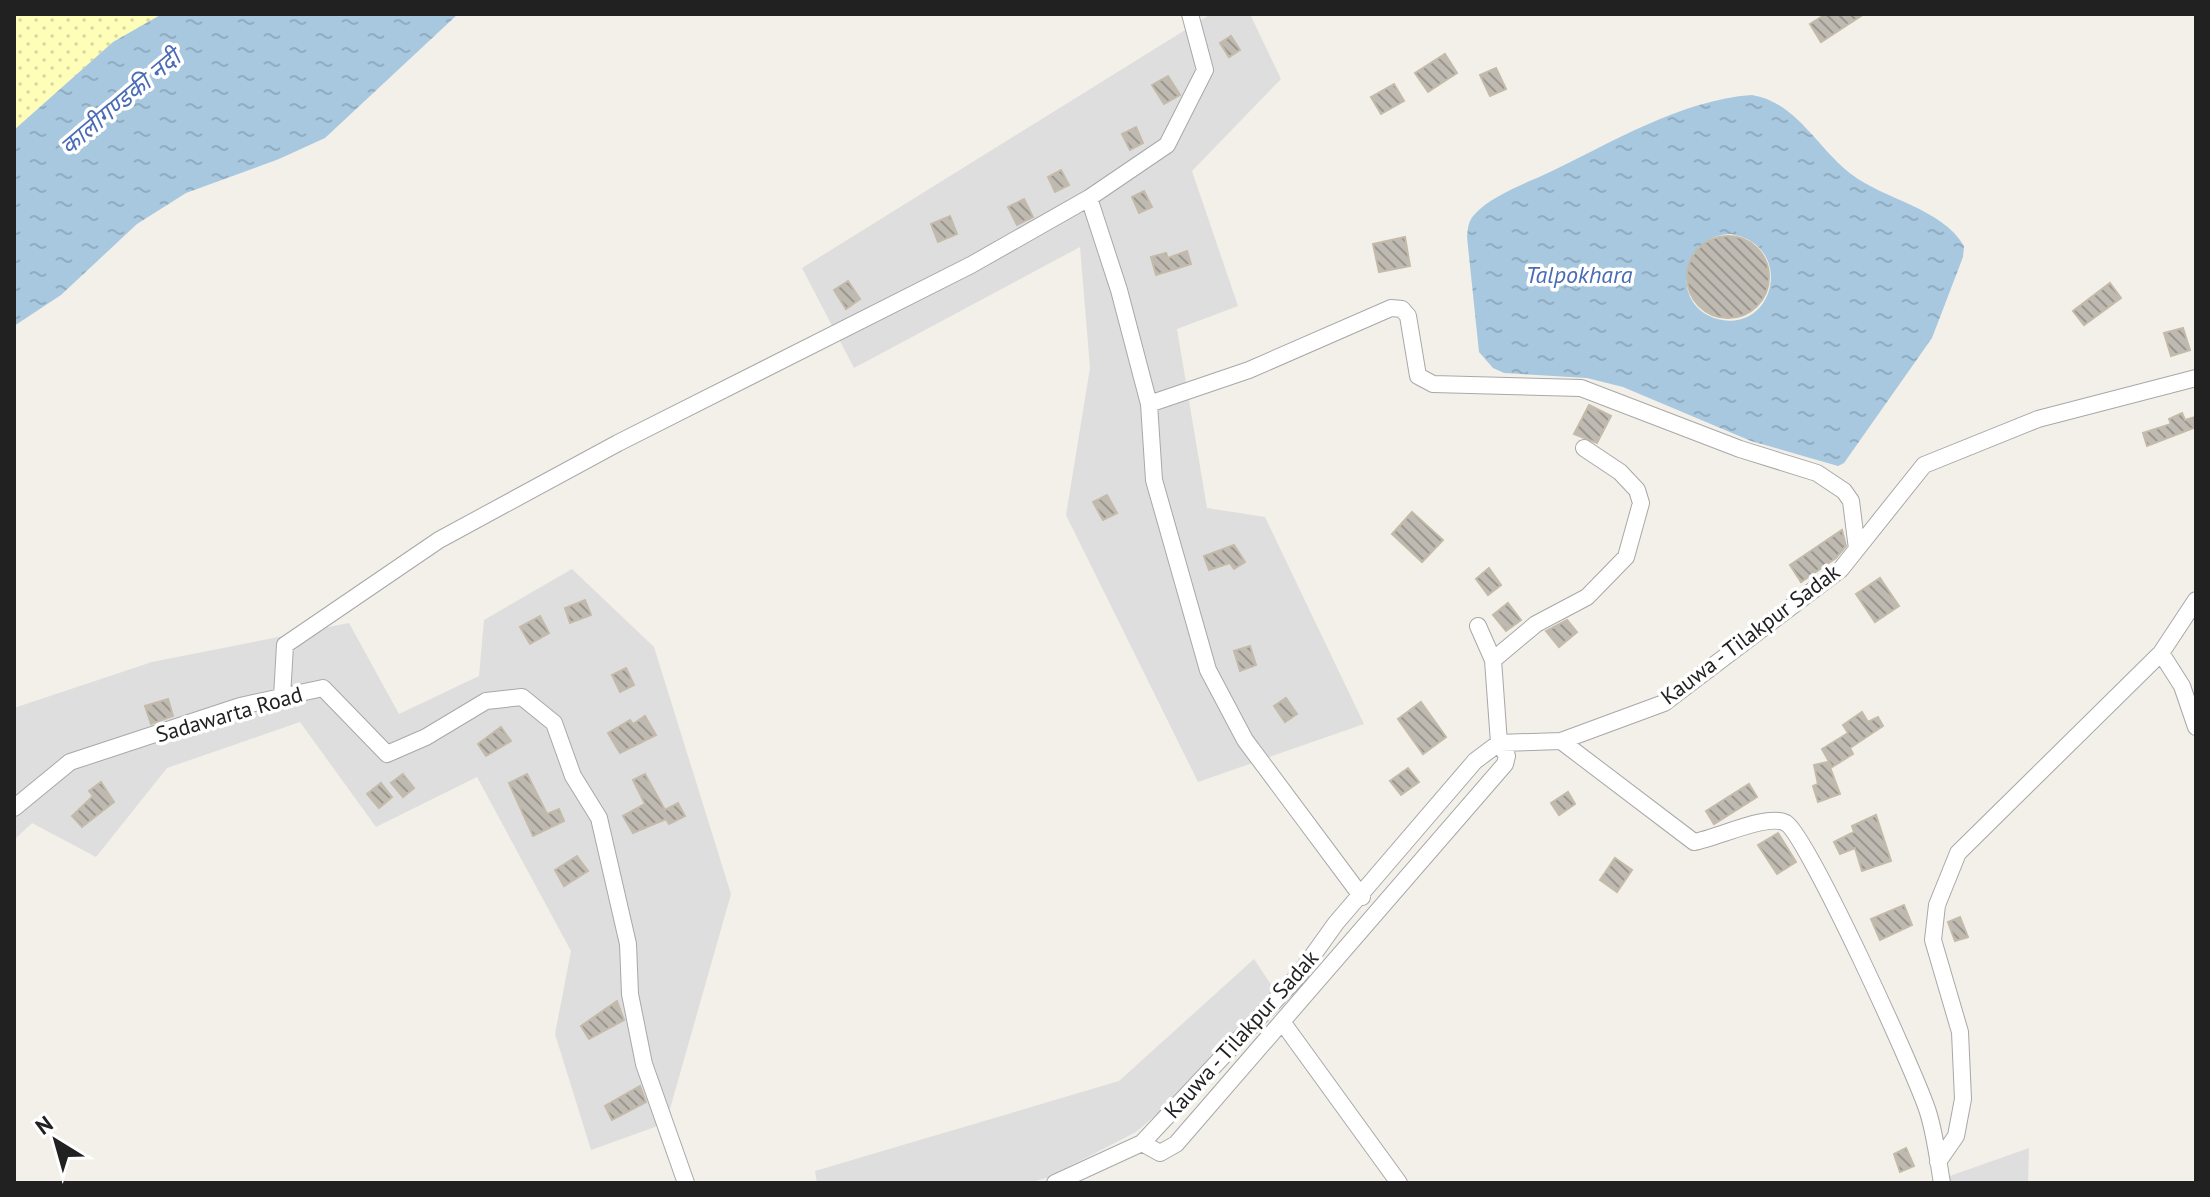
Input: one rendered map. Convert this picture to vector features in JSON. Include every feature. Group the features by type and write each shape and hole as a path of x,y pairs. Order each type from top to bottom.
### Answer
{"street":[{"path":"282,697 285,645 439,540 618,443 971,265 1089,198 1167,145 1205,70 1190,14"},
{"path":"1089,198 1119,290 1149,404 1154,480 1208,670 1245,740 1362,897"},
{"path":"1149,404 1249,370 1391,308 1402,309 1408,316 1418,376 1433,384 1581,388 1740,449 1817,473 1844,491 1851,501 1857,549"},
{"name":"Kauwa - Tilakpur Sadak","path":"1055,1183 1142,1143 1250,1029 1475,761 1499,743 1561,741 1664,703 1841,569 1924,465 2038,419 2196,378"},
{"path":"1493,660 1536,624 1587,597 1626,557 1641,503 1637,490 1620,472 1584,448"},
{"path":"1938,1162 1956,1136 1963,1099 1960,1032 1933,940 1934,920 1949,870 1958,853 2161,653 2196,600"},
{"path":"1142,1143 1160,1153 1176,1144 1505,764 1507,756 1499,743 1493,660 1478,626"},
{"path":"2161,653 2182,686 2196,727"},
{"name":"Sadawarta Road","path":"14,808 70,762 240,706 323,688 387,754 426,737 486,701 522,697 554,723 573,776 599,818 628,944 630,994 644,1064 686,1183"},
{"path":"1561,741 1694,842 1720,838 1767,818 1788,823 1804,845 1872,983 1928,1111 1942,1183"},
{"path":"1283,1023 1399,1183"}],"shaded area":[{"path":"1211,14 1250,14 1281,79 1192,171 1238,306 1177,329 1207,508 1265,517 1364,724 1198,782 1066,515 1090,368 1080,247 854,368 802,268"},
{"path":"572,569 654,647 731,894 666,1123 591,1150 555,1034 571,951 477,777 376,827 300,722 167,768 96,857 32,823 14,840 14,708 152,662 349,623 399,714 479,676 484,620"},
{"path":"1254,959 1276,992 1186,1089 1136,1132 1047,1178 1027,1183 817,1183 815,1171 1119,1081"},
{"path":"2029,1148 2028,1183 1930,1183"}],"sand":[{"path":"14,14 162,14 113,42 14,130"}],"water":[{"name":"कालीगण्डकी नदी","path":"162,14 458,14 325,138 279,159 186,193 137,224 61,295 14,326 14,130 113,42"},
{"name":"Talpokhara","path":"1752,95 1781,107 1794,116 1851,174 1928,213 1954,233 1964,246 1963,257 1932,338 1844,463 1838,466 1751,441 1623,387 1587,378 1504,373 1493,368 1479,352 1467,237 1475,214 1510,190 1648,124 1699,105","holes":["1731,234 1751,241 1764,253 1770,268 1770,284 1765,300 1755,312 1740,319 1722,320 1705,313 1693,302 1687,289 1691,259 1700,246 1713,238"]}],"building":[{"path":"1826,14 1864,14 1821,42 1810,24"},
{"path":"1231,36 1240,50 1229,57 1220,43"},
{"path":"1445,54 1457,73 1428,92 1415,73"},
{"path":"1496,68 1506,89 1490,96 1480,75"},
{"path":"1168,76 1180,95 1164,104 1152,85"},
{"path":"1394,84 1404,101 1381,114 1371,97"},
{"path":"1136,127 1143,143 1130,150 1122,134"},
{"path":"1061,170 1069,185 1055,192 1048,177"},
{"path":"1144,191 1152,207 1139,213 1132,197"},
{"path":"1024,199 1033,217 1017,225 1008,207"},
{"path":"950,216 957,234 938,242 931,224"},
{"path":"1728,236 1744,239 1757,248 1766,261 1769,277 1766,293 1757,306 1744,315 1728,318 1712,315 1699,306 1690,293 1687,277 1690,261 1699,248 1712,239"},
{"path":"1405,237 1410,266 1379,272 1373,244"},
{"path":"1187,251 1191,264 1156,275 1151,257 1166,253 1168,258"},
{"path":"848,281 860,299 846,309 834,290"},
{"path":"2110,283 2121,298 2084,325 2073,311"},
{"path":"2183,328 2190,350 2171,356 2164,333"},
{"path":"1589,405 1611,416 1597,443 1574,434"},
{"path":"2182,413 2185,420 2195,417 2196,427 2147,446 2143,433 2171,424 2169,419"},
{"path":"1107,495 1117,513 1103,520 1093,502"},
{"path":"1412,512 1443,540 1422,562 1392,534"},
{"path":"1842,530 1846,546 1836,558 1801,582 1790,565"},
{"path":"1234,545 1245,562 1234,569 1230,563 1209,570 1204,556"},
{"path":"1489,568 1501,585 1488,595 1476,579"},
{"path":"1880,578 1899,606 1875,622 1856,594"},
{"path":"585,600 591,615 570,623 565,608"},
{"path":"1508,603 1521,620 1506,631 1493,615"},
{"path":"540,616 549,633 530,644 520,627"},
{"path":"1567,620 1577,632 1559,647 1546,631"},
{"path":"1250,646 1256,665 1240,671 1234,651"},
{"path":"626,668 634,685 620,692 612,675"},
{"path":"1286,698 1297,714 1285,722 1274,706"},
{"path":"168,699 173,716 151,724 145,706"},
{"path":"1421,702 1446,737 1423,754 1398,719"},
{"path":"1862,712 1868,722 1878,717 1883,726 1850,748 1853,754 1832,767 1822,749 1848,733 1843,725"},
{"path":"645,716 656,735 620,753 608,733 630,720 633,724"},
{"path":"501,727 511,741 486,756 478,744"},
{"path":"1828,762 1840,794 1818,802 1813,786 1818,784 1814,765"},
{"path":"1408,768 1419,782 1401,795 1390,781"},
{"path":"403,774 414,788 403,797 391,783"},
{"path":"527,774 547,814 559,809 564,821 533,836 509,783"},
{"path":"645,774 665,810 678,803 685,816 669,824 666,819 633,833 623,816 645,804 633,780"},
{"path":"101,782 114,802 82,827 72,816 93,796 89,791"},
{"path":"381,783 392,797 379,808 367,794"},
{"path":"1749,784 1757,797 1714,824 1706,811"},
{"path":"1568,792 1575,804 1559,815 1551,803"},
{"path":"1876,815 1891,861 1862,871 1855,848 1840,854 1834,842 1854,832 1852,826"},
{"path":"1778,833 1796,862 1777,874 1758,845"},
{"path":"577,856 588,871 564,886 555,870"},
{"path":"1615,858 1632,870 1617,892 1600,880"},
{"path":"1904,905 1912,925 1880,940 1871,919"},
{"path":"1960,917 1968,937 1955,941 1948,922"},
{"path":"617,1001 624,1020 589,1039 581,1026"},
{"path":"640,1086 646,1102 612,1120 605,1106"},
{"path":"1906,1148 1914,1166 1900,1172 1894,1154"}]}
